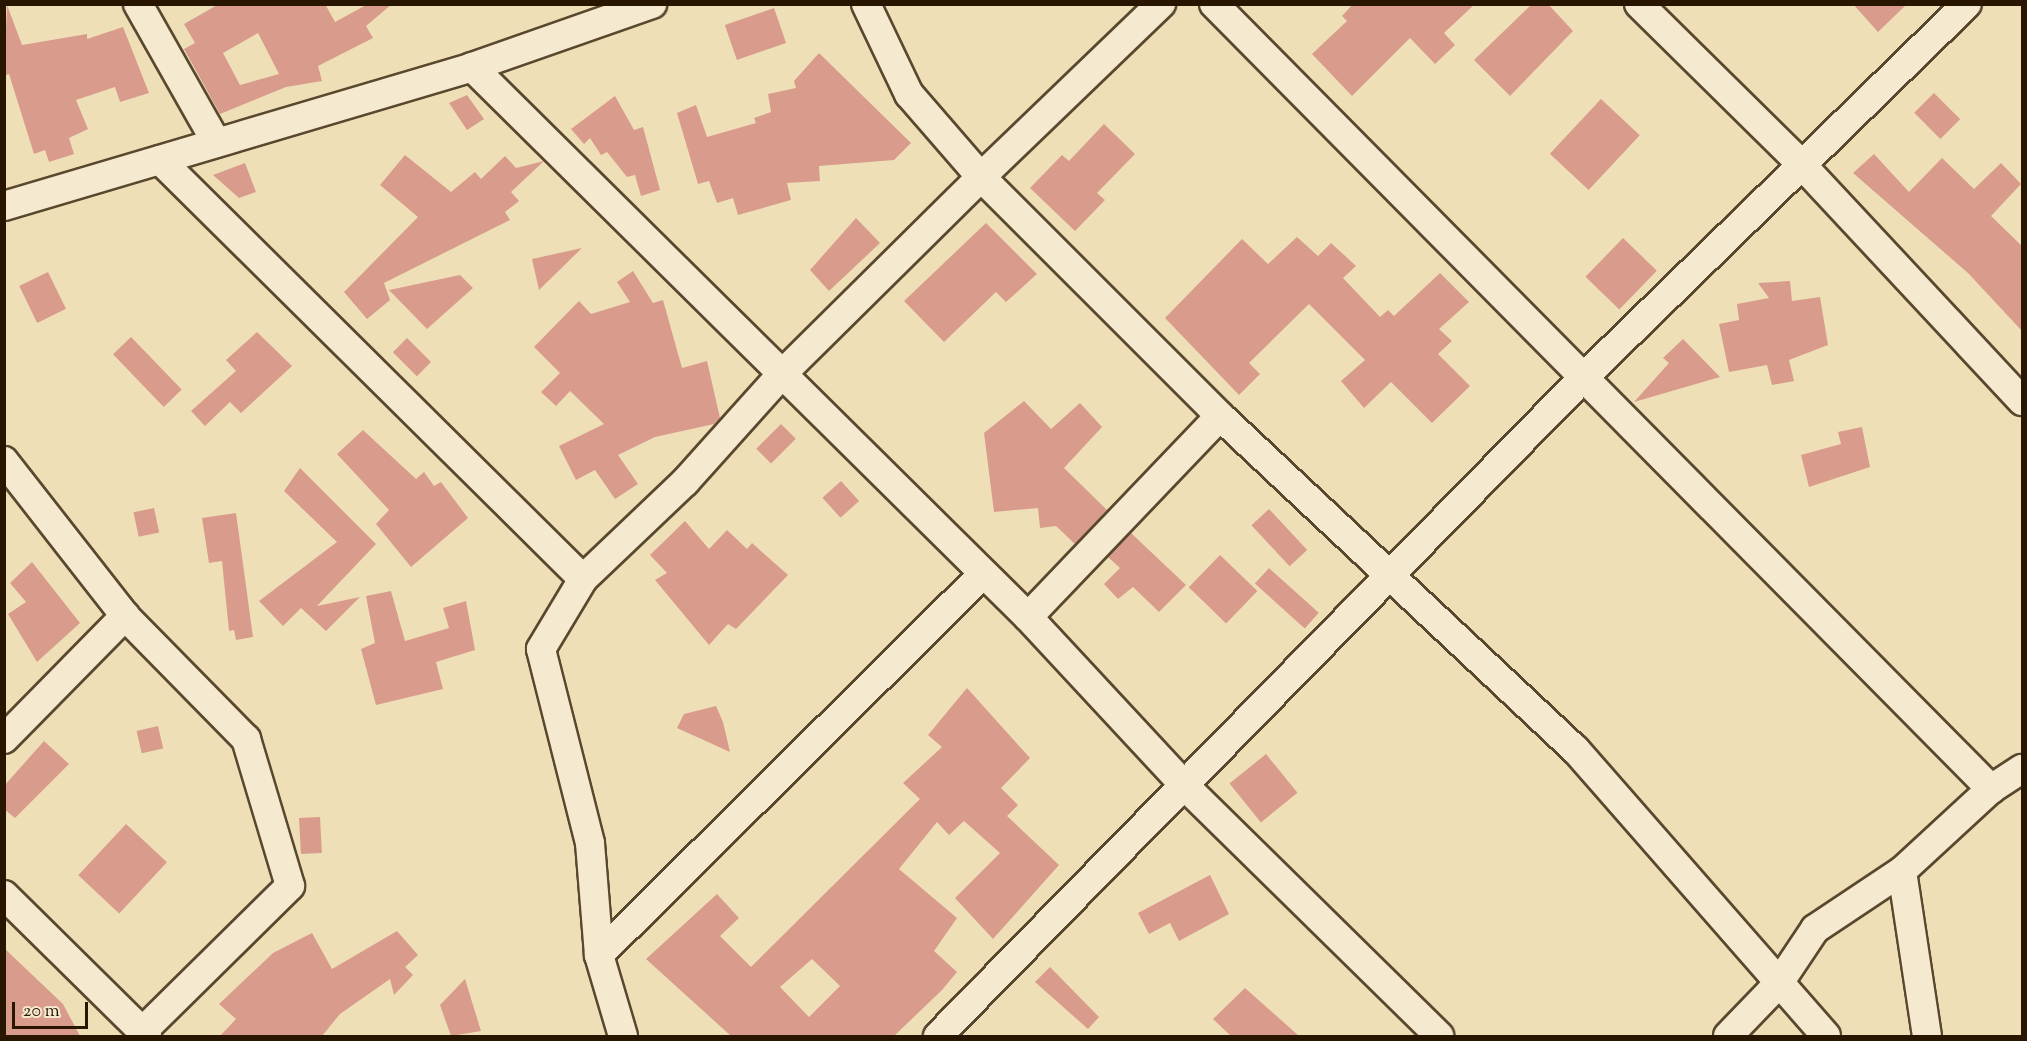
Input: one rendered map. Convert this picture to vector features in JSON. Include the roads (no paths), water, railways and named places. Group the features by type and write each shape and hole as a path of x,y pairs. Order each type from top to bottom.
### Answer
{"street":[{"path":"138,4 216,142"},
{"path":"4,206 472,67 652,4"},
{"path":"866,4 909,93 981,177 1220,416 1575,749 1826,1036"},
{"path":"623,1036 599,955 590,843 541,649 583,579 685,482 781,375 981,177 1161,4"},
{"path":"1214,4 1582,379 1991,789"},
{"path":"1639,4 1802,165 2022,401"},
{"path":"938,1036 1186,787 1390,574 1582,379 1967,4"},
{"path":"472,67 981,576 1028,617 1186,787 1438,1036"},
{"path":"160,160 583,579"},
{"path":"1028,617 1220,416"},
{"path":"4,895 144,1034 290,886 246,739 125,616 9,477"},
{"path":"599,955 981,576"},
{"path":"4,739 125,616"},
{"path":"1728,1036 1779,983 1815,929 1902,871 1991,789 2022,769"},
{"path":"1902,871 1927,1036"}]}
